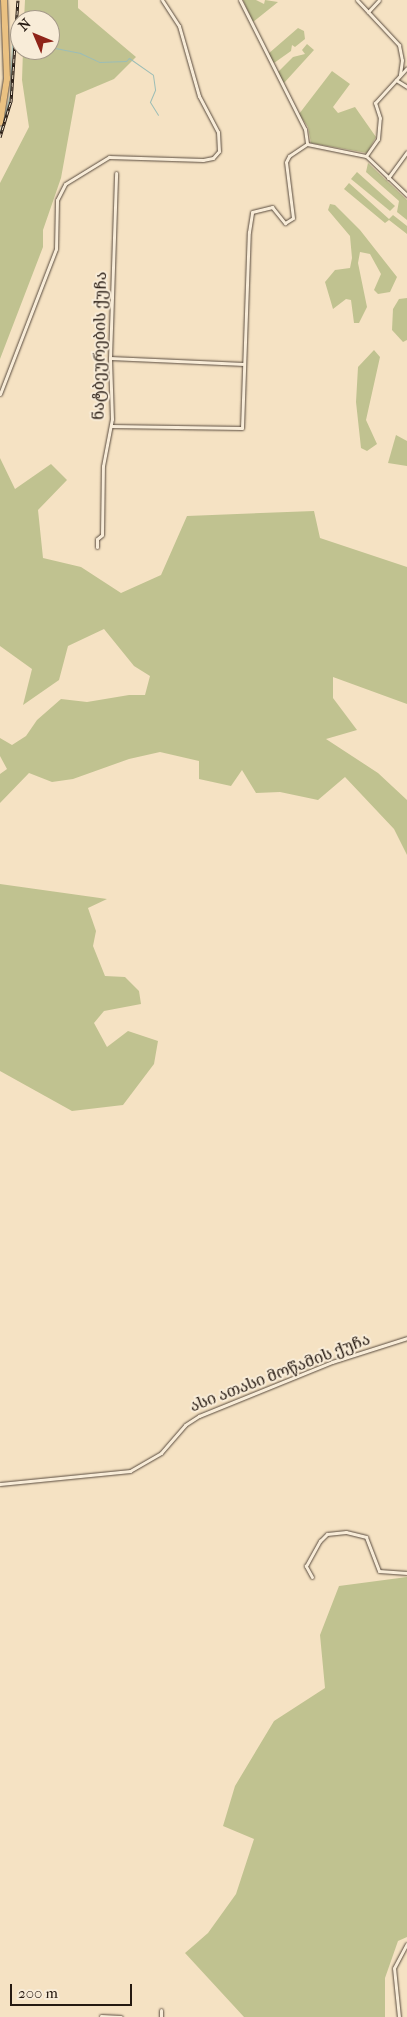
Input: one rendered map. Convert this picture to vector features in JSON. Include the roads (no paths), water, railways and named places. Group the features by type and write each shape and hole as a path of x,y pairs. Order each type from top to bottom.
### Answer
{"highway":[{"path":"0,122 7,79 4,0"}],"street":[{"path":"0,394 56,249 57,200 65,184 109,157 203,160 213,158 219,151 218,132 199,96 179,26 162,0"},
{"path":"240,0 305,128 307,144"},
{"path":"356,0 399,45 402,60 400,75"},
{"path":"368,12 379,0"},
{"path":"366,156 378,139 380,118 375,103 407,68"},
{"path":"396,80 407,87"},
{"path":"111,426 242,428 252,212 272,207 285,223 293,218 286,162 289,156 307,144 366,156 407,196"},
{"path":"388,178 407,152"},
{"name":"ნატბეურების ქუჩა","path":"97,547 97,539 102,535 103,466 111,426 110,358 116,173"},
{"path":"110,358 244,364"},
{"name":"ასი ათასი მოწამის ქუჩა","path":"0,1484 130,1471 161,1453 185,1424 198,1416 332,1362 407,1338"},
{"path":"312,1578 306,1566 320,1540 327,1534 346,1532 366,1538 379,1571 407,1573"},
{"path":"400,2017 394,1968 407,1944"},
{"path":"161,2010 161,2017"},
{"path":"102,2016 121,2017"}],"waterway":[{"path":"60,49 80,53 99,62 126,61 129,58 153,75 155,90 150,102 158,115"},
{"path":"0,132 10,95 11,60"}],"railway":[{"path":"0,137 11,102 18,0"}]}
